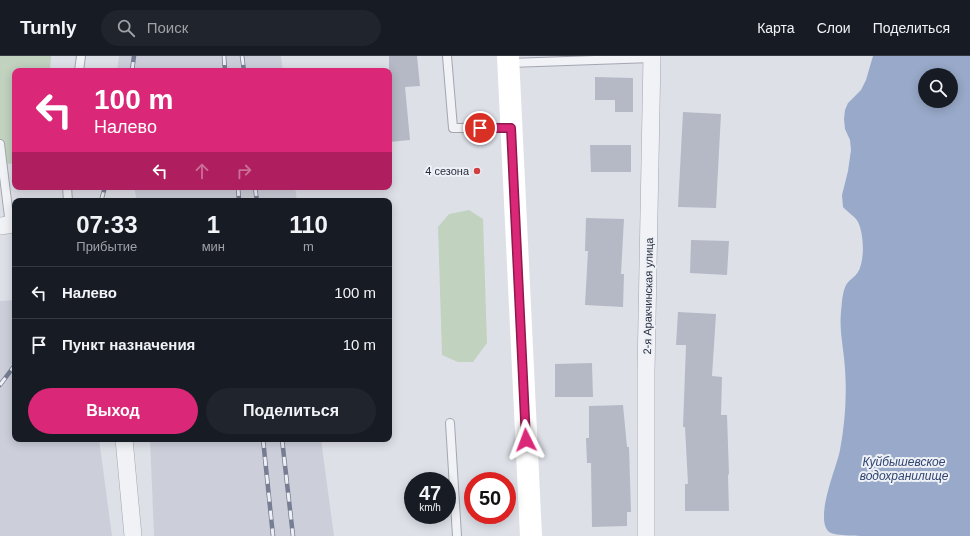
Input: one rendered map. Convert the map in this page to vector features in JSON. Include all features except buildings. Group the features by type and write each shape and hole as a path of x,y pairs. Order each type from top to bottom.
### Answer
{"main road":[{"path":"509,60 530,536"}],"street":[{"name":"2-я Аракчинская улица","path":"646,536 646,372 652,57"},
{"path":"124,442 133,536"}],"lane":[{"path":"79,68 81,56"},
{"path":"447,56 453,128 511,128"},
{"path":"509,60 652,57"},
{"path":"0,144 8,225"},
{"path":"450,423 457,536"}],"shaded area":[{"path":"119,56 281,56 283,68 117,68"},
{"path":"135,190 295,190 297,198 136,198"},
{"path":"12,300 12,442 99,442 112,536 0,536 0,301"},
{"path":"150,442 321,442 334,536 154,536"}],"green space":[{"path":"0,56 51,56 50,68 12,68 12,163 0,165"},
{"path":"469,210 483,219 487,343 473,362 458,362 442,355 438,227 449,214"}],"water":[{"name":"Куйбышевское водохранилище","path":"873,56 970,56 970,536 845,535 831,533 826,527 824,518 827,494 840,450 845,410 846,379 841,326 842,298 846,285 857,274 863,255 862,233 860,227 855,218 843,207 842,195 851,150 850,140 845,129 845,110 848,103 861,90 866,80"}],"railway":[{"path":"132,68 134,56"},
{"path":"224,56 225,68"},
{"path":"242,56 244,68"},
{"path":"102,198 104,190"},
{"path":"238,190 239,198"},
{"path":"255,190 257,198"},
{"path":"0,385 12,369"},
{"path":"263,442 273,536"},
{"path":"282,442 293,536"}],"place":[{"name":"4 сезона","path":"477,171"}],"route":[{"path":"480,128 511,128 526,440"}]}
